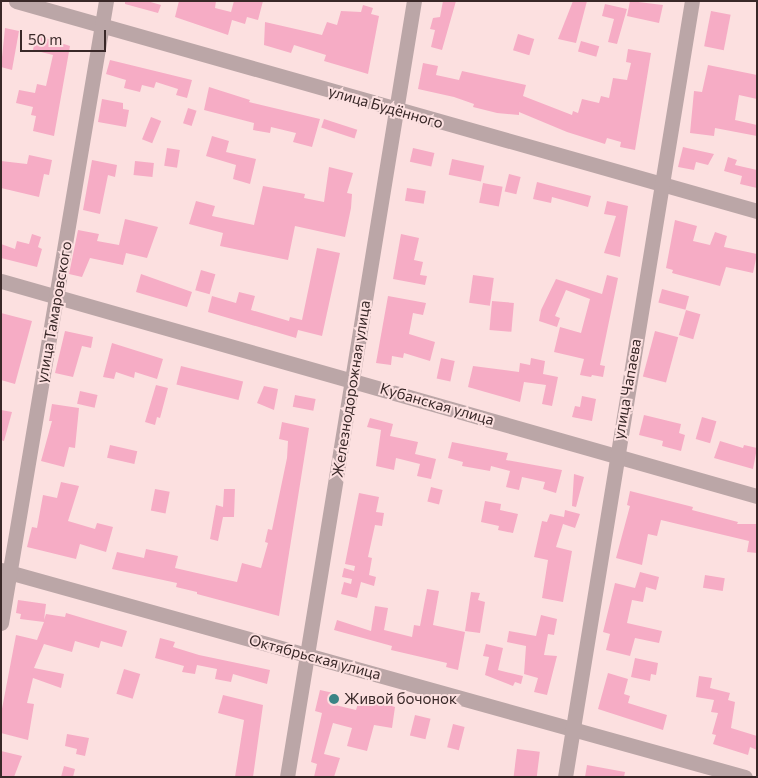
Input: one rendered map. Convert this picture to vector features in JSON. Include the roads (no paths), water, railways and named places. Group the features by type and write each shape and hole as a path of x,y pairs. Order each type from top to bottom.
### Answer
{"street":[{"name":"улица Будённого","path":"16,1 757,212"},
{"name":"улица Тамаровского","path":"1,623 5,572 57,297 106,1"},
{"name":"Железнодорожная улица","path":"287,777 309,655 394,109 414,1"},
{"name":"улица Чапаева","path":"565,777 574,729 615,455 692,1"},
{"name":"Кубанская улица","path":"1,281 757,496"},
{"name":"Октябрьская улица","path":"5,572 745,777"}],"place":[{"name":"Живой бочонок","path":"334,699"}]}
